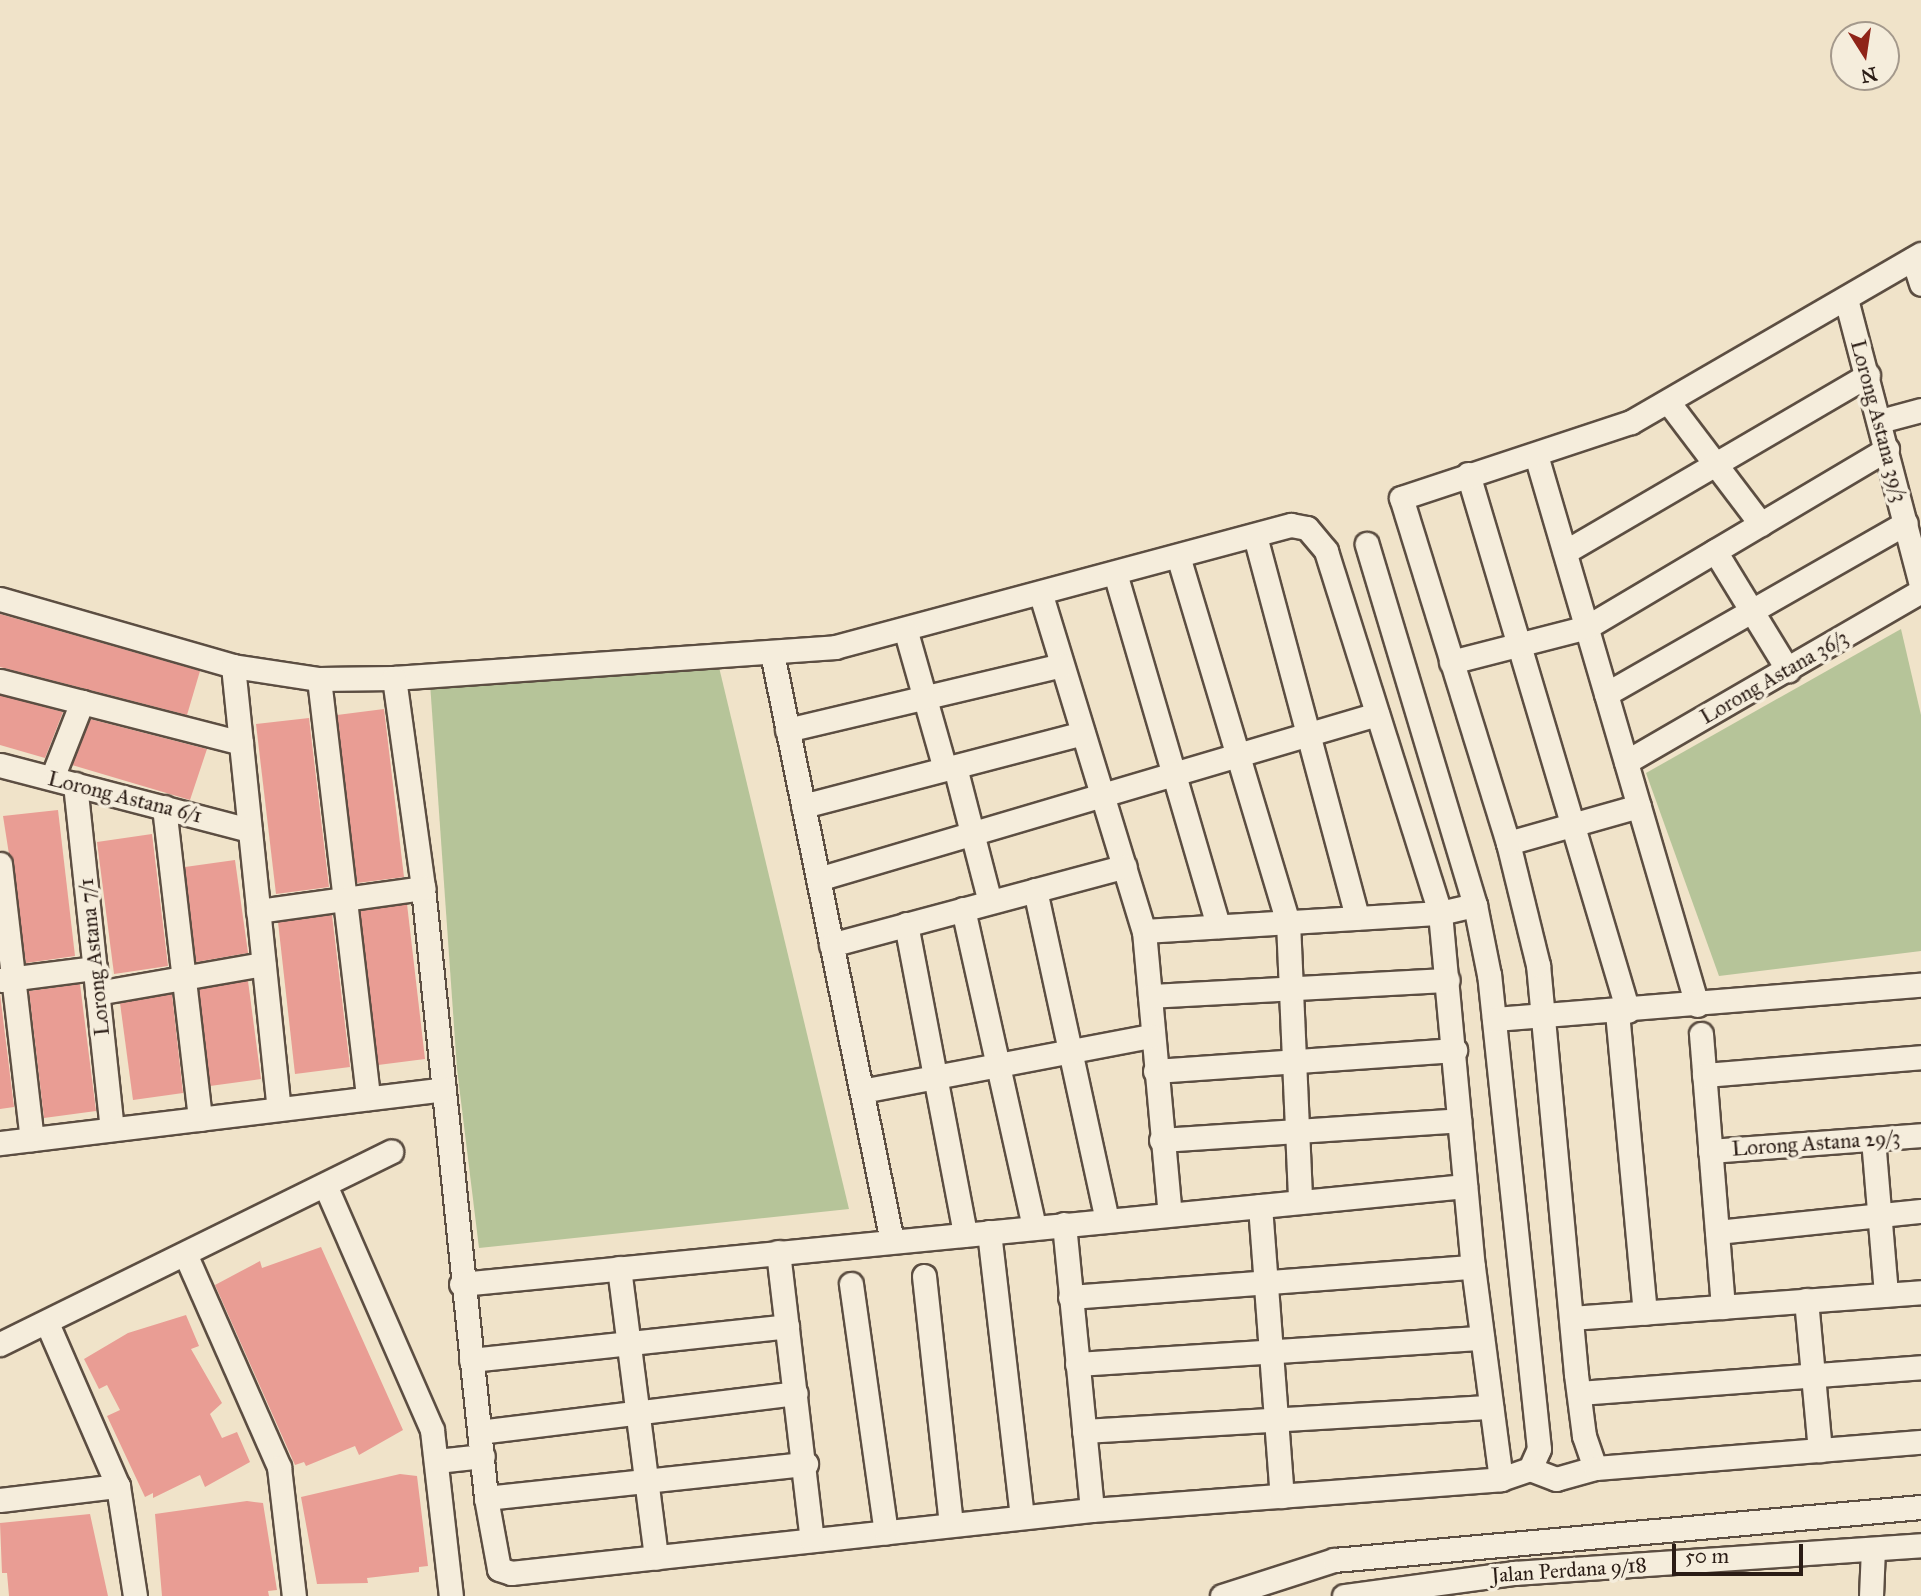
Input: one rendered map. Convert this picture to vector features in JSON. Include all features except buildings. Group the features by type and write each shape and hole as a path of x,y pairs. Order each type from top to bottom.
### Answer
{"street":[{"path":"1595,1468 1579,1393 1538,965 1508,843 1401,498 1468,474 1536,456 1669,403 1917,256 1921,284"},
{"name":"Lorong Astana 39/3","path":"1846,299 1921,585"},
{"path":"1565,552 1868,375"},
{"path":"1669,403 1761,524"},
{"path":"1880,421 1921,410"},
{"path":"1451,662 1587,627 1887,449"},
{"path":"1536,456 1697,1005"},
{"path":"1468,474 1572,825 1622,1011 1645,1312"},
{"path":"1606,694 1752,608 1906,523"},
{"path":"0,598 233,666 319,679 394,678 772,653 906,632 1291,525 1316,536 1326,551 1440,913 1455,1051 1473,1267 1501,1479"},
{"path":"1255,536 1357,918"},
{"path":"394,678 423,888 461,1284 486,1498 494,1558 499,1569 511,1573 1092,1510 1501,1479 1530,1469 1538,1460 1538,1422 1494,1019 1475,905 1367,544"},
{"path":"1715,551 1788,670"},
{"path":"1178,556 1288,922 1300,1202"},
{"path":"1115,573 1217,926"},
{"name":"Lorong Astana 36/3","path":"1626,762 1921,591"},
{"path":"1041,595 1144,931 1151,1036 1170,1214"},
{"path":"906,632 925,697 972,833 990,902"},
{"path":"772,653 892,1241"},
{"path":"788,730 1061,665"},
{"path":"233,666 279,1109"},
{"path":"319,679 368,1098"},
{"path":"0,681 241,743"},
{"path":"52,778 82,702"},
{"path":"818,879 1377,715"},
{"path":"803,806 1083,733"},
{"name":"Lorong Astana 6/1","path":"0,765 250,830"},
{"name":"Lorong Astana 7/1","path":"75,784 113,1129"},
{"path":"1508,843 1639,806"},
{"path":"164,807 200,1119"},
{"path":"0,864 7,979 33,1139"},
{"path":"831,945 1125,866"},
{"path":"258,911 423,888"},
{"path":"1035,890 1107,1220"},
{"path":"1144,931 1440,913 1475,905"},
{"path":"963,909 1001,1064 1034,1227"},
{"path":"906,924 965,1234"},
{"path":"97,993 264,964"},
{"path":"7,979 95,968"},
{"path":"1150,996 1448,980"},
{"path":"1494,1019 1544,1018 1921,985"},
{"path":"1701,1034 1723,1307"},
{"path":"862,1091 1070,1049 1151,1036"},
{"path":"1155,1071 1455,1051"},
{"path":"1704,1075 1921,1057"},
{"path":"0,1143 444,1089"},
{"path":"1161,1140 1459,1120"},
{"name":"Lorong Astana 29/3","path":"1710,1151 1921,1135"},
{"path":"1873,1139 1886,1294"},
{"path":"0,1344 186,1256 391,1152"},
{"path":"325,1185 424,1407 437,1461 451,1596"},
{"path":"461,1284 1465,1186"},
{"path":"1260,1206 1282,1496"},
{"path":"1717,1232 1921,1211"},
{"path":"1064,1224 1092,1510"},
{"path":"989,1232 1022,1517"},
{"path":"778,1252 806,1464 812,1540"},
{"path":"186,1256 279,1467 294,1596"},
{"path":"1070,1297 1473,1267"},
{"path":"619,1268 634,1413 656,1558"},
{"path":"924,1276 951,1525"},
{"path":"851,1284 886,1532"},
{"path":"1571,1318 1921,1292"},
{"path":"1805,1300 1820,1450"},
{"path":"47,1323 118,1486 135,1596"},
{"path":"471,1360 787,1326"},
{"path":"1077,1364 1482,1338"},
{"path":"1579,1393 1921,1367"},
{"path":"479,1432 796,1393"},
{"path":"1084,1431 1491,1407"},
{"path":"1530,1469 1556,1479 1595,1468 1921,1442"},
{"path":"437,1461 482,1456"},
{"path":"486,1498 806,1464"},
{"path":"0,1500 118,1486"},
{"path":"1222,1596 1334,1560 1921,1507"},
{"name":"Jalan Perdana 9/18","path":"1345,1596 1513,1585 1921,1545"},
{"path":"1871,1596 1874,1549"}],"green space":[{"path":"1901,629 1921,715 1921,951 1719,976 1646,773"},
{"path":"718,663 849,1209 479,1248 457,1069 430,683"}]}
